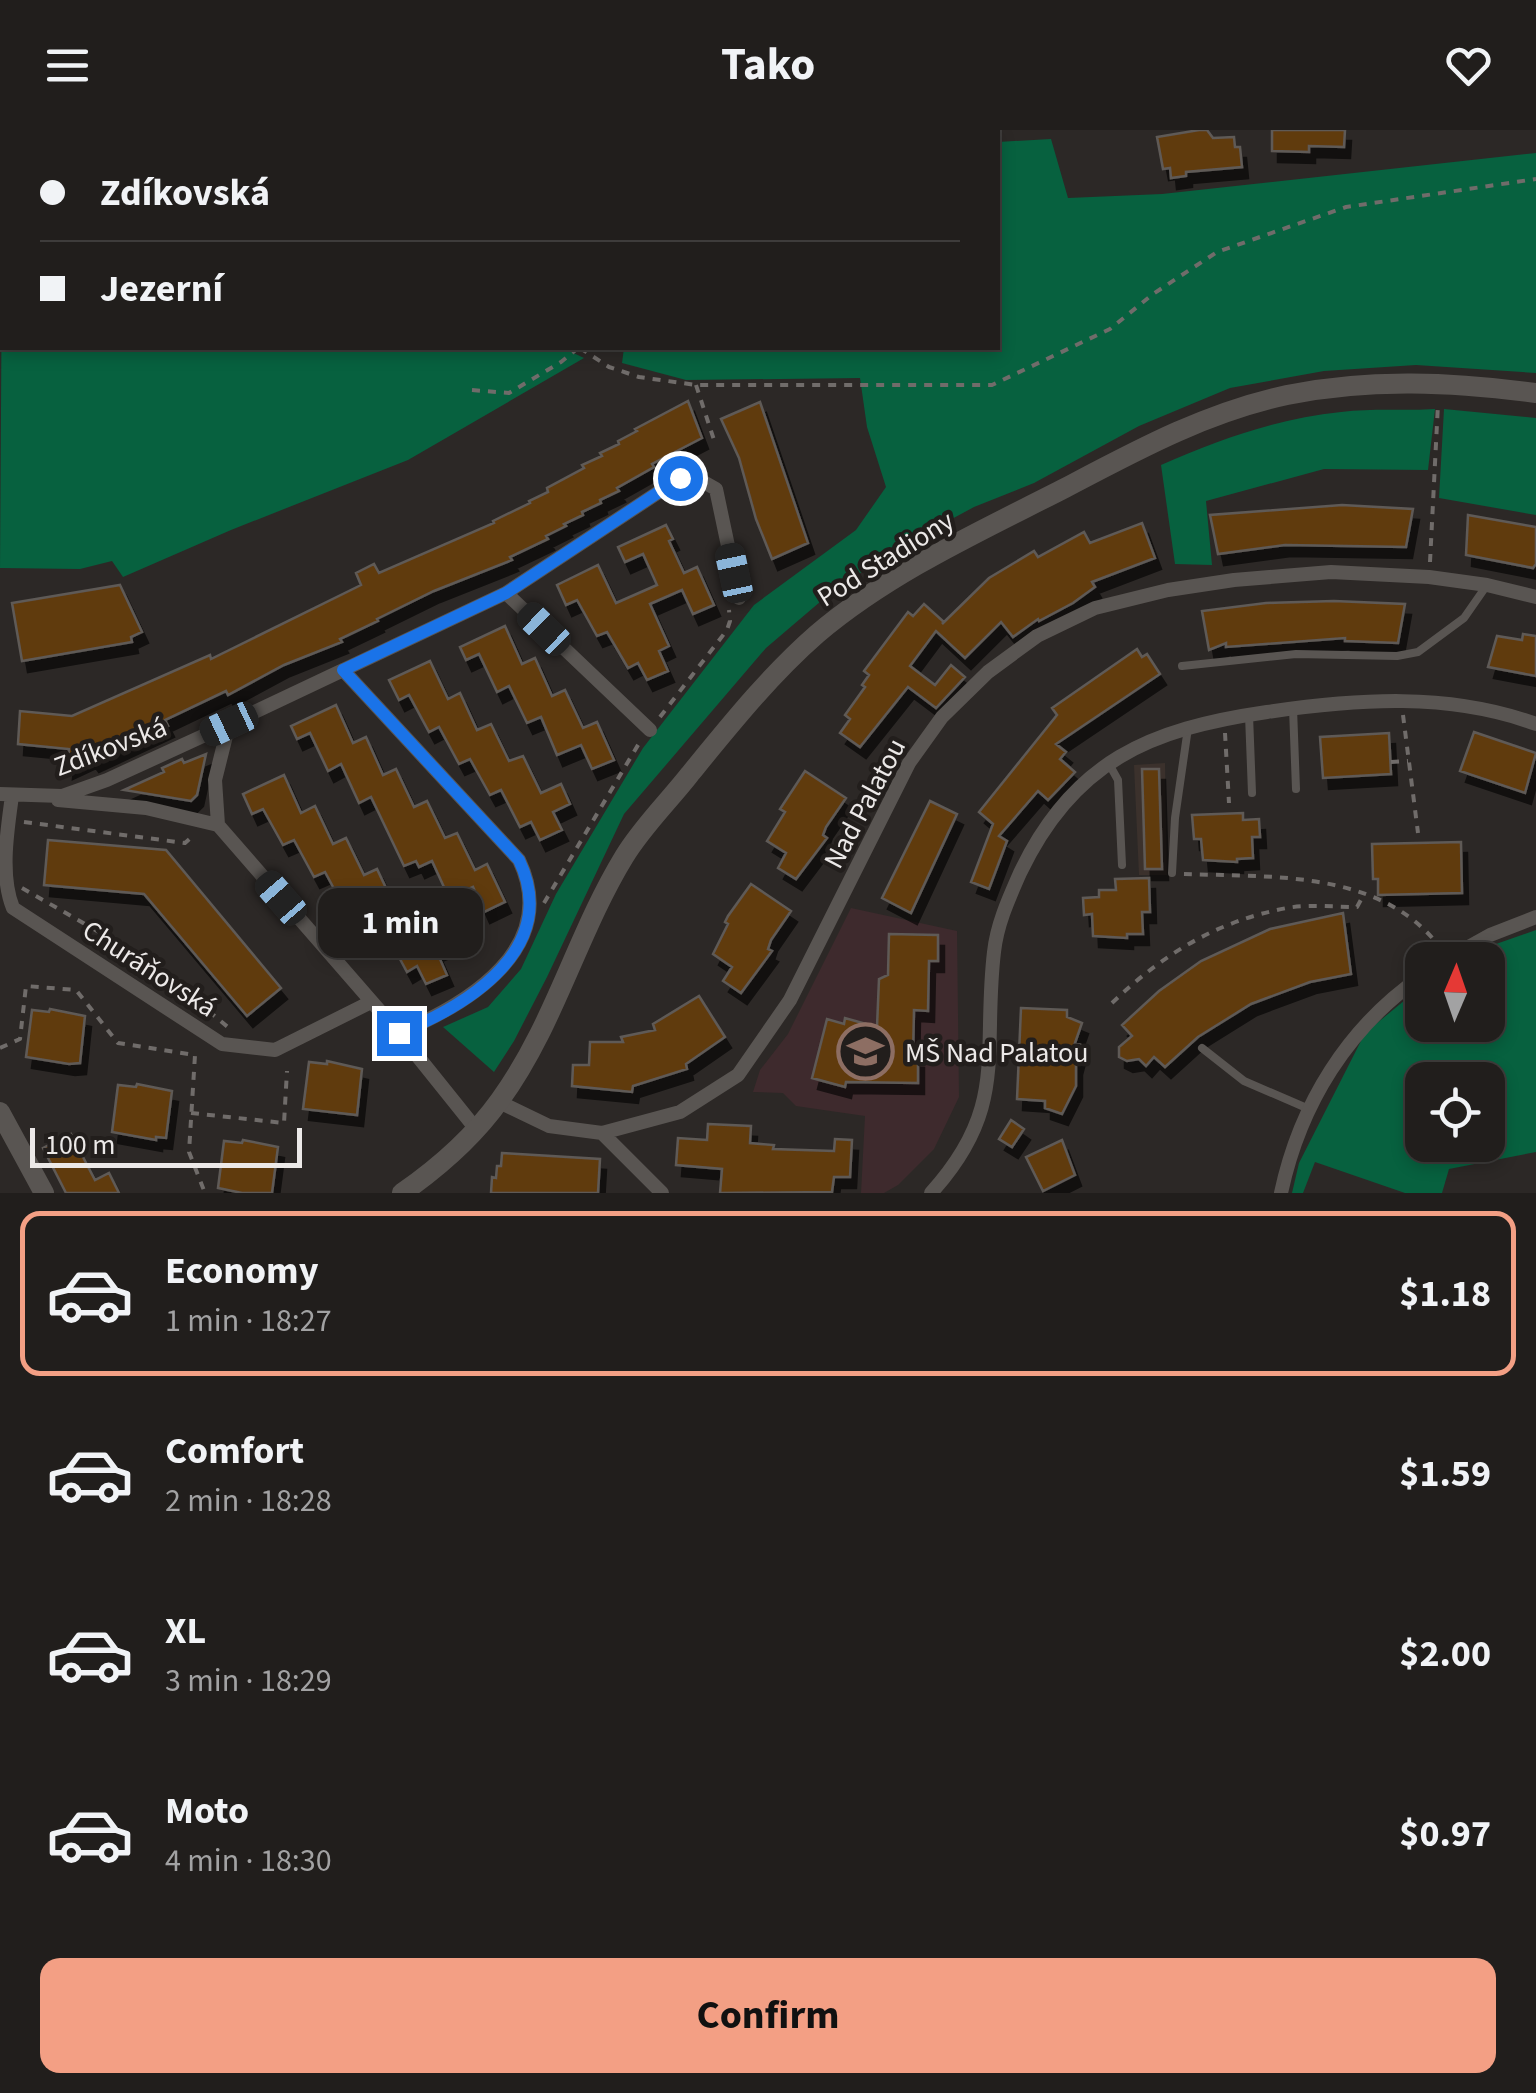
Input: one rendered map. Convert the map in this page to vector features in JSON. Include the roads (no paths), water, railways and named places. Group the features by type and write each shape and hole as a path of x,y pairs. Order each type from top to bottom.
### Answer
{"main road":[{"name":"Pod Stadiony","path":"402,1193 476,1129 499,1102 546,1018 625,855 775,674 862,599 1030,506 1153,442 1215,415 1286,395 1370,384 1441,382 1536,393"},
{"path":"0,1112 44,1193"}],"street":[{"name":"Zdíkovská","path":"6,795 62,796 107,780 229,724 506,593 680,478 693,476 716,488 734,601"},
{"name":"Nad Palatou","path":"602,1133 680,1112 738,1075 790,1000 909,763 942,717 988,672 1036,636 1095,608 1201,585 1331,572 1429,577 1536,597"},
{"path":"506,593 650,730"},
{"path":"343,670 519,860 530,884 531,910 518,945 490,983 441,1016 399,1033"},
{"path":"930,1193 952,1170 976,1128 986,1096 994,951 1016,883 1050,818 1068,795 1108,764 1152,738 1188,726 1293,708 1401,700 1498,710 1536,724"},
{"path":"229,724 214,780 218,824 399,1033 476,1129"},
{"path":"6,795 146,808 218,824"},
{"name":"Churáňovská","path":"6,795 3,893 13,908 222,1044 275,1050 371,1002"},
{"path":"1476,942 1536,917"},
{"path":"1282,1193 1309,1108 1334,1063 1364,1023 1405,990"},
{"path":"499,1102 549,1126 602,1133 662,1193"}],"lane":[{"path":"1182,666 1296,654 1397,656 1418,652 1464,618 1488,585"},
{"path":"1293,708 1296,788"},
{"path":"1250,714 1252,794"},
{"path":"1172,873 1188,726"},
{"path":"1108,764 1118,780 1122,865"},
{"path":"1202,1048 1244,1081 1309,1108"}],"place":[{"name":"MŠ Nad Palatou","path":"866,1052"}]}
